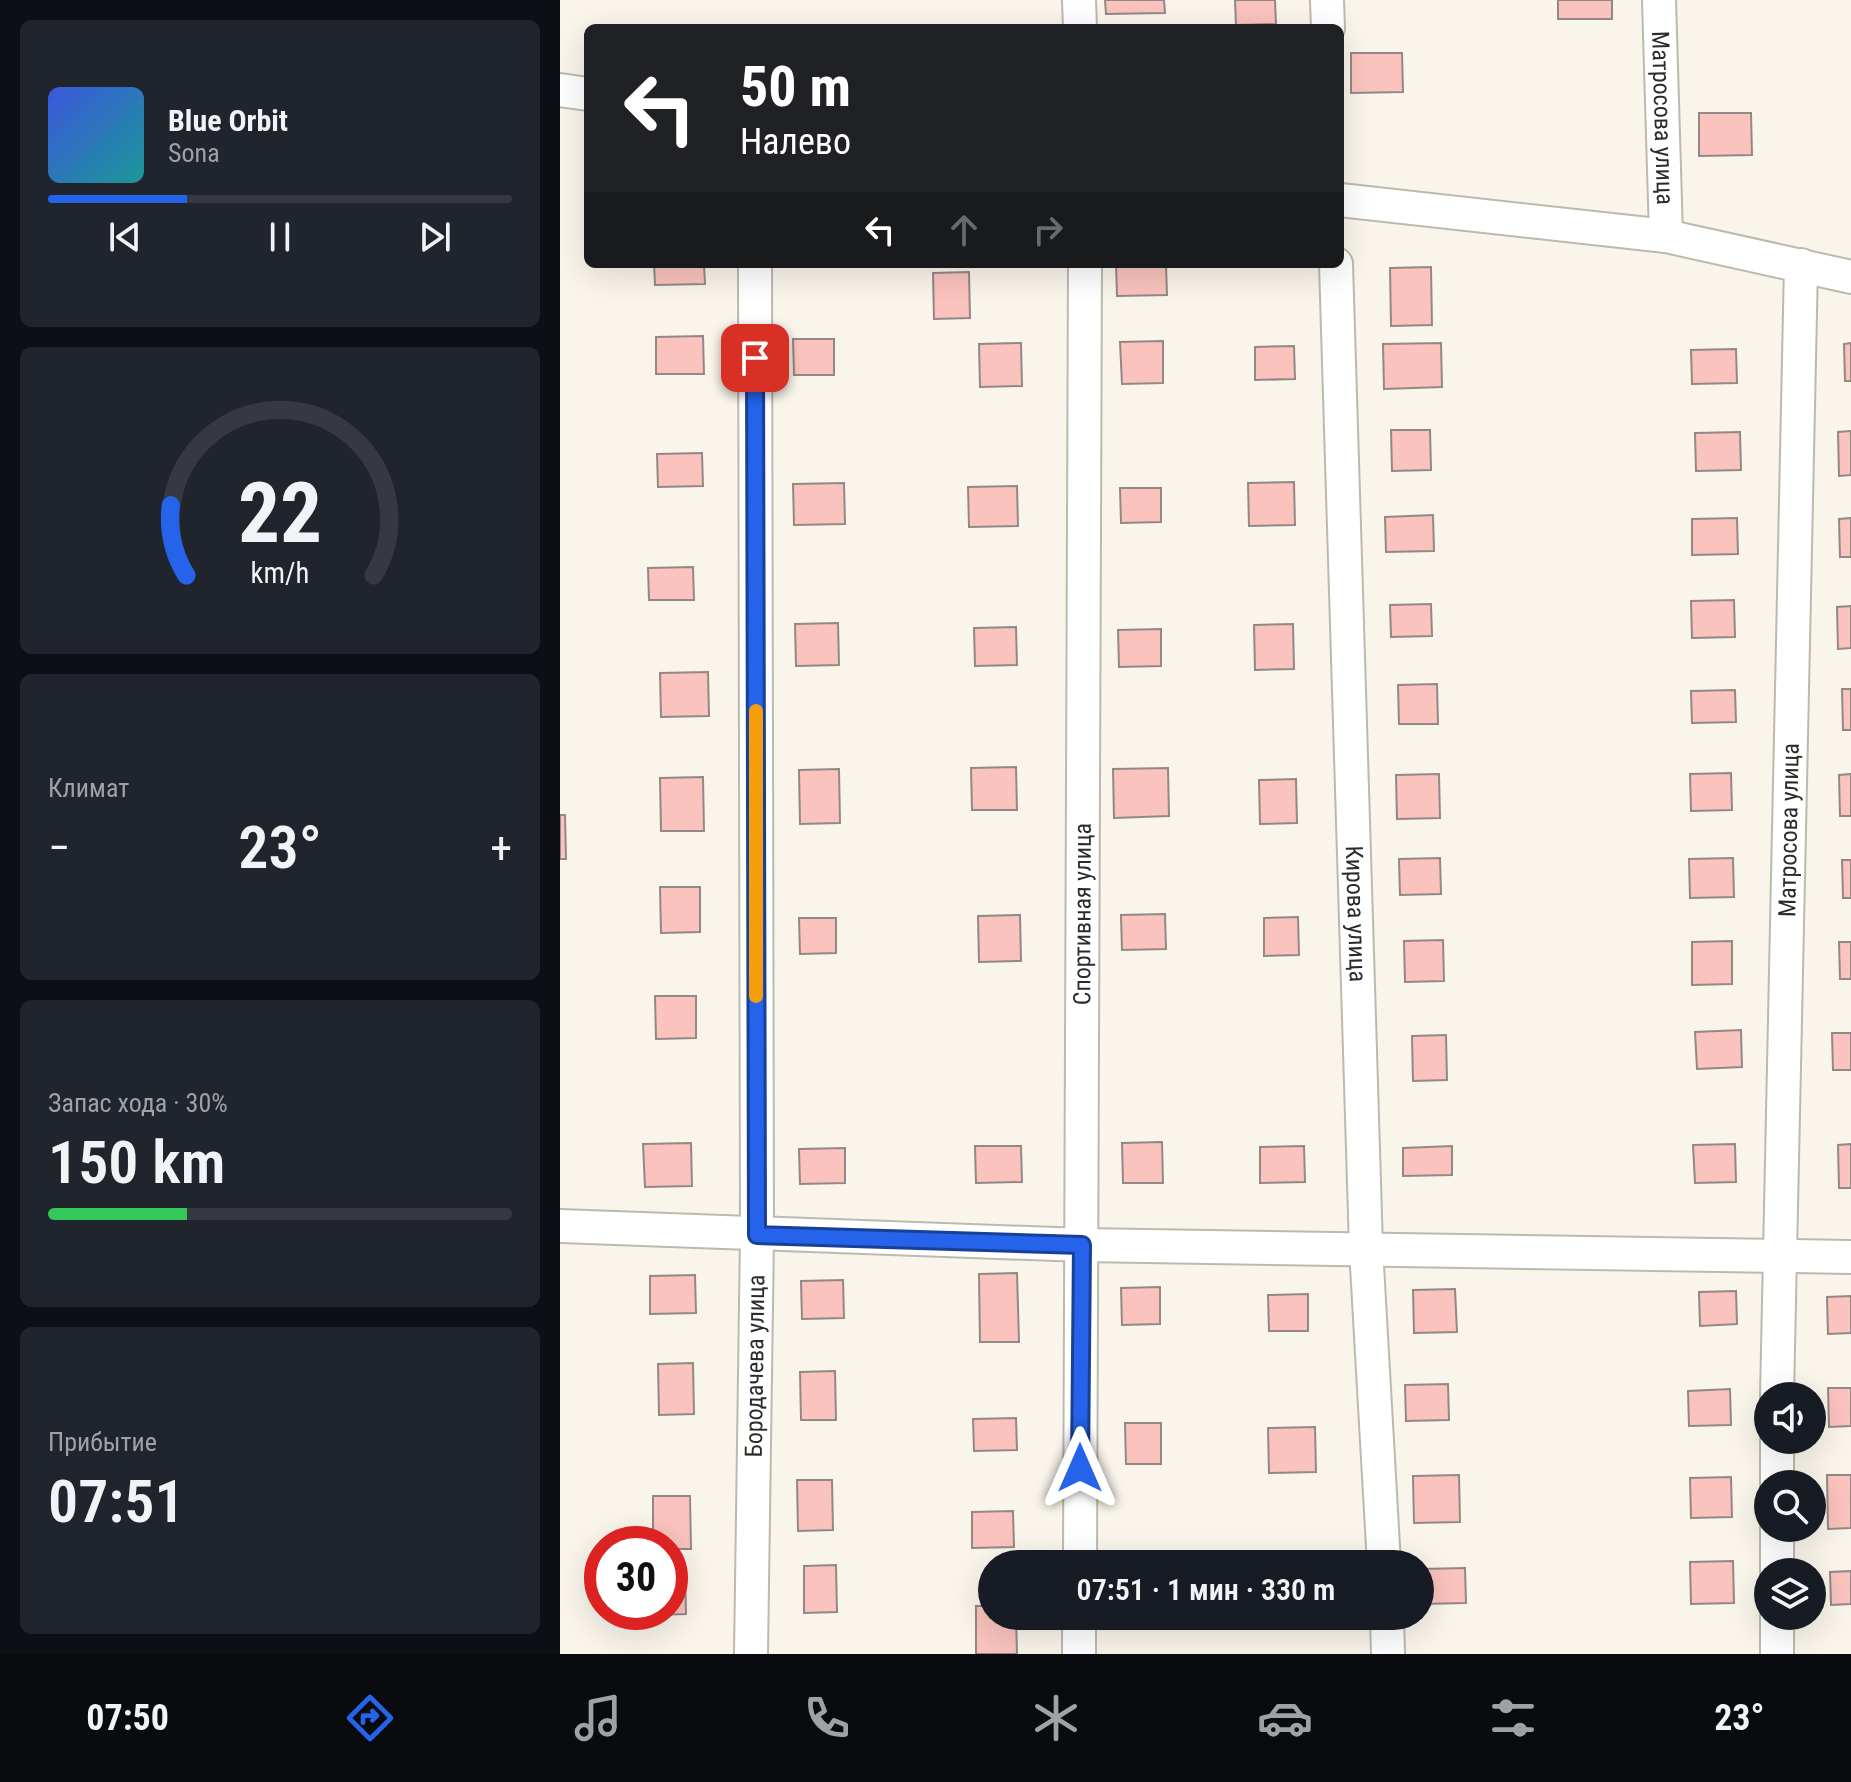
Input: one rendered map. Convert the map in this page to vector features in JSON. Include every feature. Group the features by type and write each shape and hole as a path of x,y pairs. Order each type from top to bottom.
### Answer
{"street":[{"path":"1079,0 1080,24"},
{"path":"1327,0 1328,24"},
{"name":"Матросова улица","path":"1659,0 1666,236"},
{"path":"560,90 584,93"},
{"path":"1344,200 1666,236 1851,277"},
{"name":"Матросова улица","path":"1777,1382 1801,265"},
{"name":"Бородачева улица","path":"751,1654 757,1235 755,268"},
{"name":"Спортивная улица","path":"1080,1550 1085,268"},
{"name":"Кирова улица","path":"1336,268 1366,1248 1383,1550"},
{"path":"560,1226 1082,1245 1851,1257"},
{"path":"1079,1630 1079,1654"},
{"path":"1387,1630 1388,1654"},
{"path":"1777,1630 1777,1654"}],"building":[{"path":"1105,0 1164,0 1165,13 1106,14"},
{"path":"1235,0 1275,0 1276,24 1236,24"},
{"path":"1558,0 1612,0 1612,19 1558,19"},
{"path":"1351,53 1402,53 1403,92 1351,93"},
{"path":"1699,113 1751,113 1752,155 1699,156"},
{"path":"1431,267 1432,325 1391,326 1390,268"},
{"path":"654,268 704,268 705,284 655,285"},
{"path":"1116,268 1166,268 1167,295 1117,296"},
{"path":"969,272 970,318 934,319 933,273"},
{"path":"703,336 704,374 656,374 656,337"},
{"path":"793,339 834,339 834,375 794,375"},
{"path":"1163,341 1163,383 1122,384 1120,342"},
{"path":"1021,343 1022,386 980,387 979,344"},
{"path":"1441,343 1442,387 1384,389 1383,344"},
{"path":"1851,343 1851,381 1845,381 1844,344"},
{"path":"1294,346 1295,379 1255,380 1255,347"},
{"path":"1736,349 1737,383 1692,384 1691,350"},
{"path":"1391,430 1430,430 1431,470 1392,471"},
{"path":"1851,431 1851,475 1839,476 1838,432"},
{"path":"1740,432 1741,470 1696,471 1695,433"},
{"path":"702,453 703,486 658,487 657,454"},
{"path":"1294,482 1295,525 1249,526 1248,483"},
{"path":"844,483 845,524 794,525 793,484"},
{"path":"1017,486 1018,526 969,527 968,487"},
{"path":"1120,488 1161,488 1161,522 1121,523"},
{"path":"1433,515 1434,551 1386,552 1385,517"},
{"path":"1737,518 1738,554 1692,555 1692,519"},
{"path":"1851,518 1851,557 1840,557 1839,519"},
{"path":"693,567 694,600 649,600 648,568"},
{"path":"1734,600 1735,637 1692,638 1691,601"},
{"path":"1431,604 1432,636 1391,637 1390,605"},
{"path":"1851,606 1851,648 1838,649 1837,607"},
{"path":"838,623 839,665 796,666 795,624"},
{"path":"1293,624 1294,669 1255,670 1254,625"},
{"path":"1016,627 1017,665 975,666 974,628"},
{"path":"1161,629 1161,666 1119,667 1118,630"},
{"path":"708,672 709,716 661,717 660,673"},
{"path":"1437,684 1438,724 1399,724 1398,685"},
{"path":"1842,689 1851,689 1851,730 1843,730"},
{"path":"1735,690 1736,722 1692,723 1691,691"},
{"path":"1016,767 1017,810 972,810 971,768"},
{"path":"1168,768 1169,816 1114,818 1113,769"},
{"path":"839,769 840,823 800,824 799,770"},
{"path":"1731,773 1732,810 1691,811 1690,774"},
{"path":"1439,774 1440,818 1397,819 1396,775"},
{"path":"1851,774 1851,816 1840,816 1839,775"},
{"path":"703,777 704,831 661,831 660,778"},
{"path":"1296,779 1297,823 1260,824 1259,780"},
{"path":"560,815 565,815 566,859 560,859"},
{"path":"1440,858 1441,894 1400,895 1399,859"},
{"path":"1733,858 1734,897 1690,898 1689,859"},
{"path":"1842,860 1851,860 1851,898 1843,898"},
{"path":"660,887 700,887 700,932 661,933"},
{"path":"1165,914 1166,949 1122,950 1121,915"},
{"path":"1020,915 1021,961 979,962 978,916"},
{"path":"1298,917 1299,955 1264,956 1264,918"},
{"path":"799,918 836,918 836,953 800,954"},
{"path":"1443,940 1444,981 1405,982 1404,941"},
{"path":"1732,941 1732,984 1692,985 1692,942"},
{"path":"1839,942 1851,942 1851,979 1840,979"},
{"path":"655,996 696,996 696,1038 656,1039"},
{"path":"1741,1030 1742,1067 1697,1069 1695,1032"},
{"path":"1832,1033 1851,1033 1851,1070 1833,1070"},
{"path":"1446,1035 1447,1080 1413,1081 1412,1036"},
{"path":"1162,1142 1163,1183 1123,1183 1122,1143"},
{"path":"691,1143 692,1186 645,1187 643,1144"},
{"path":"1735,1144 1736,1182 1695,1183 1693,1145"},
{"path":"1851,1144 1851,1188 1839,1188 1838,1145"},
{"path":"975,1146 1021,1146 1022,1182 976,1183"},
{"path":"1304,1146 1305,1182 1260,1183 1260,1147"},
{"path":"1452,1146 1452,1175 1403,1176 1403,1148"},
{"path":"845,1148 845,1183 800,1184 799,1149"},
{"path":"1017,1273 1019,1342 980,1342 979,1274"},
{"path":"695,1275 696,1313 650,1314 650,1276"},
{"path":"843,1280 844,1318 802,1319 801,1281"},
{"path":"1160,1287 1160,1324 1122,1325 1121,1288"},
{"path":"1455,1289 1457,1332 1414,1333 1413,1290"},
{"path":"1736,1291 1737,1324 1700,1326 1699,1292"},
{"path":"1308,1294 1308,1331 1269,1331 1268,1295"},
{"path":"1851,1296 1851,1333 1828,1334 1827,1297"},
{"path":"693,1363 694,1414 659,1415 658,1364"},
{"path":"835,1371 836,1420 801,1420 800,1372"},
{"path":"1448,1384 1449,1420 1406,1421 1405,1385"},
{"path":"1828,1388 1851,1388 1851,1426 1829,1427"},
{"path":"1730,1389 1731,1425 1689,1426 1688,1391"},
{"path":"1016,1418 1017,1450 974,1451 973,1419"},
{"path":"1125,1423 1161,1423 1161,1464 1126,1464"},
{"path":"1315,1427 1316,1472 1269,1473 1268,1428"},
{"path":"1459,1475 1460,1522 1414,1523 1413,1476"},
{"path":"1827,1475 1851,1475 1851,1528 1828,1529"},
{"path":"1731,1477 1732,1517 1691,1518 1690,1478"},
{"path":"797,1480 832,1480 833,1530 798,1531"},
{"path":"653,1496 690,1496 691,1549 688,1549 688,1526 653,1526"},
{"path":"1013,1511 1014,1547 972,1548 972,1512"},
{"path":"1733,1561 1734,1603 1691,1604 1690,1562"},
{"path":"836,1565 837,1612 804,1613 804,1566"},
{"path":"1465,1568 1466,1603 1434,1604 1434,1569"},
{"path":"1851,1571 1851,1604 1831,1605 1830,1572"},
{"path":"978,1606 978,1630 1016,1630 1017,1654 976,1654"}],"slow traffic":[{"path":"756,711 756,996"}],"route":[{"path":"755,358 757,1235 1082,1245 1080,1468"}]}
